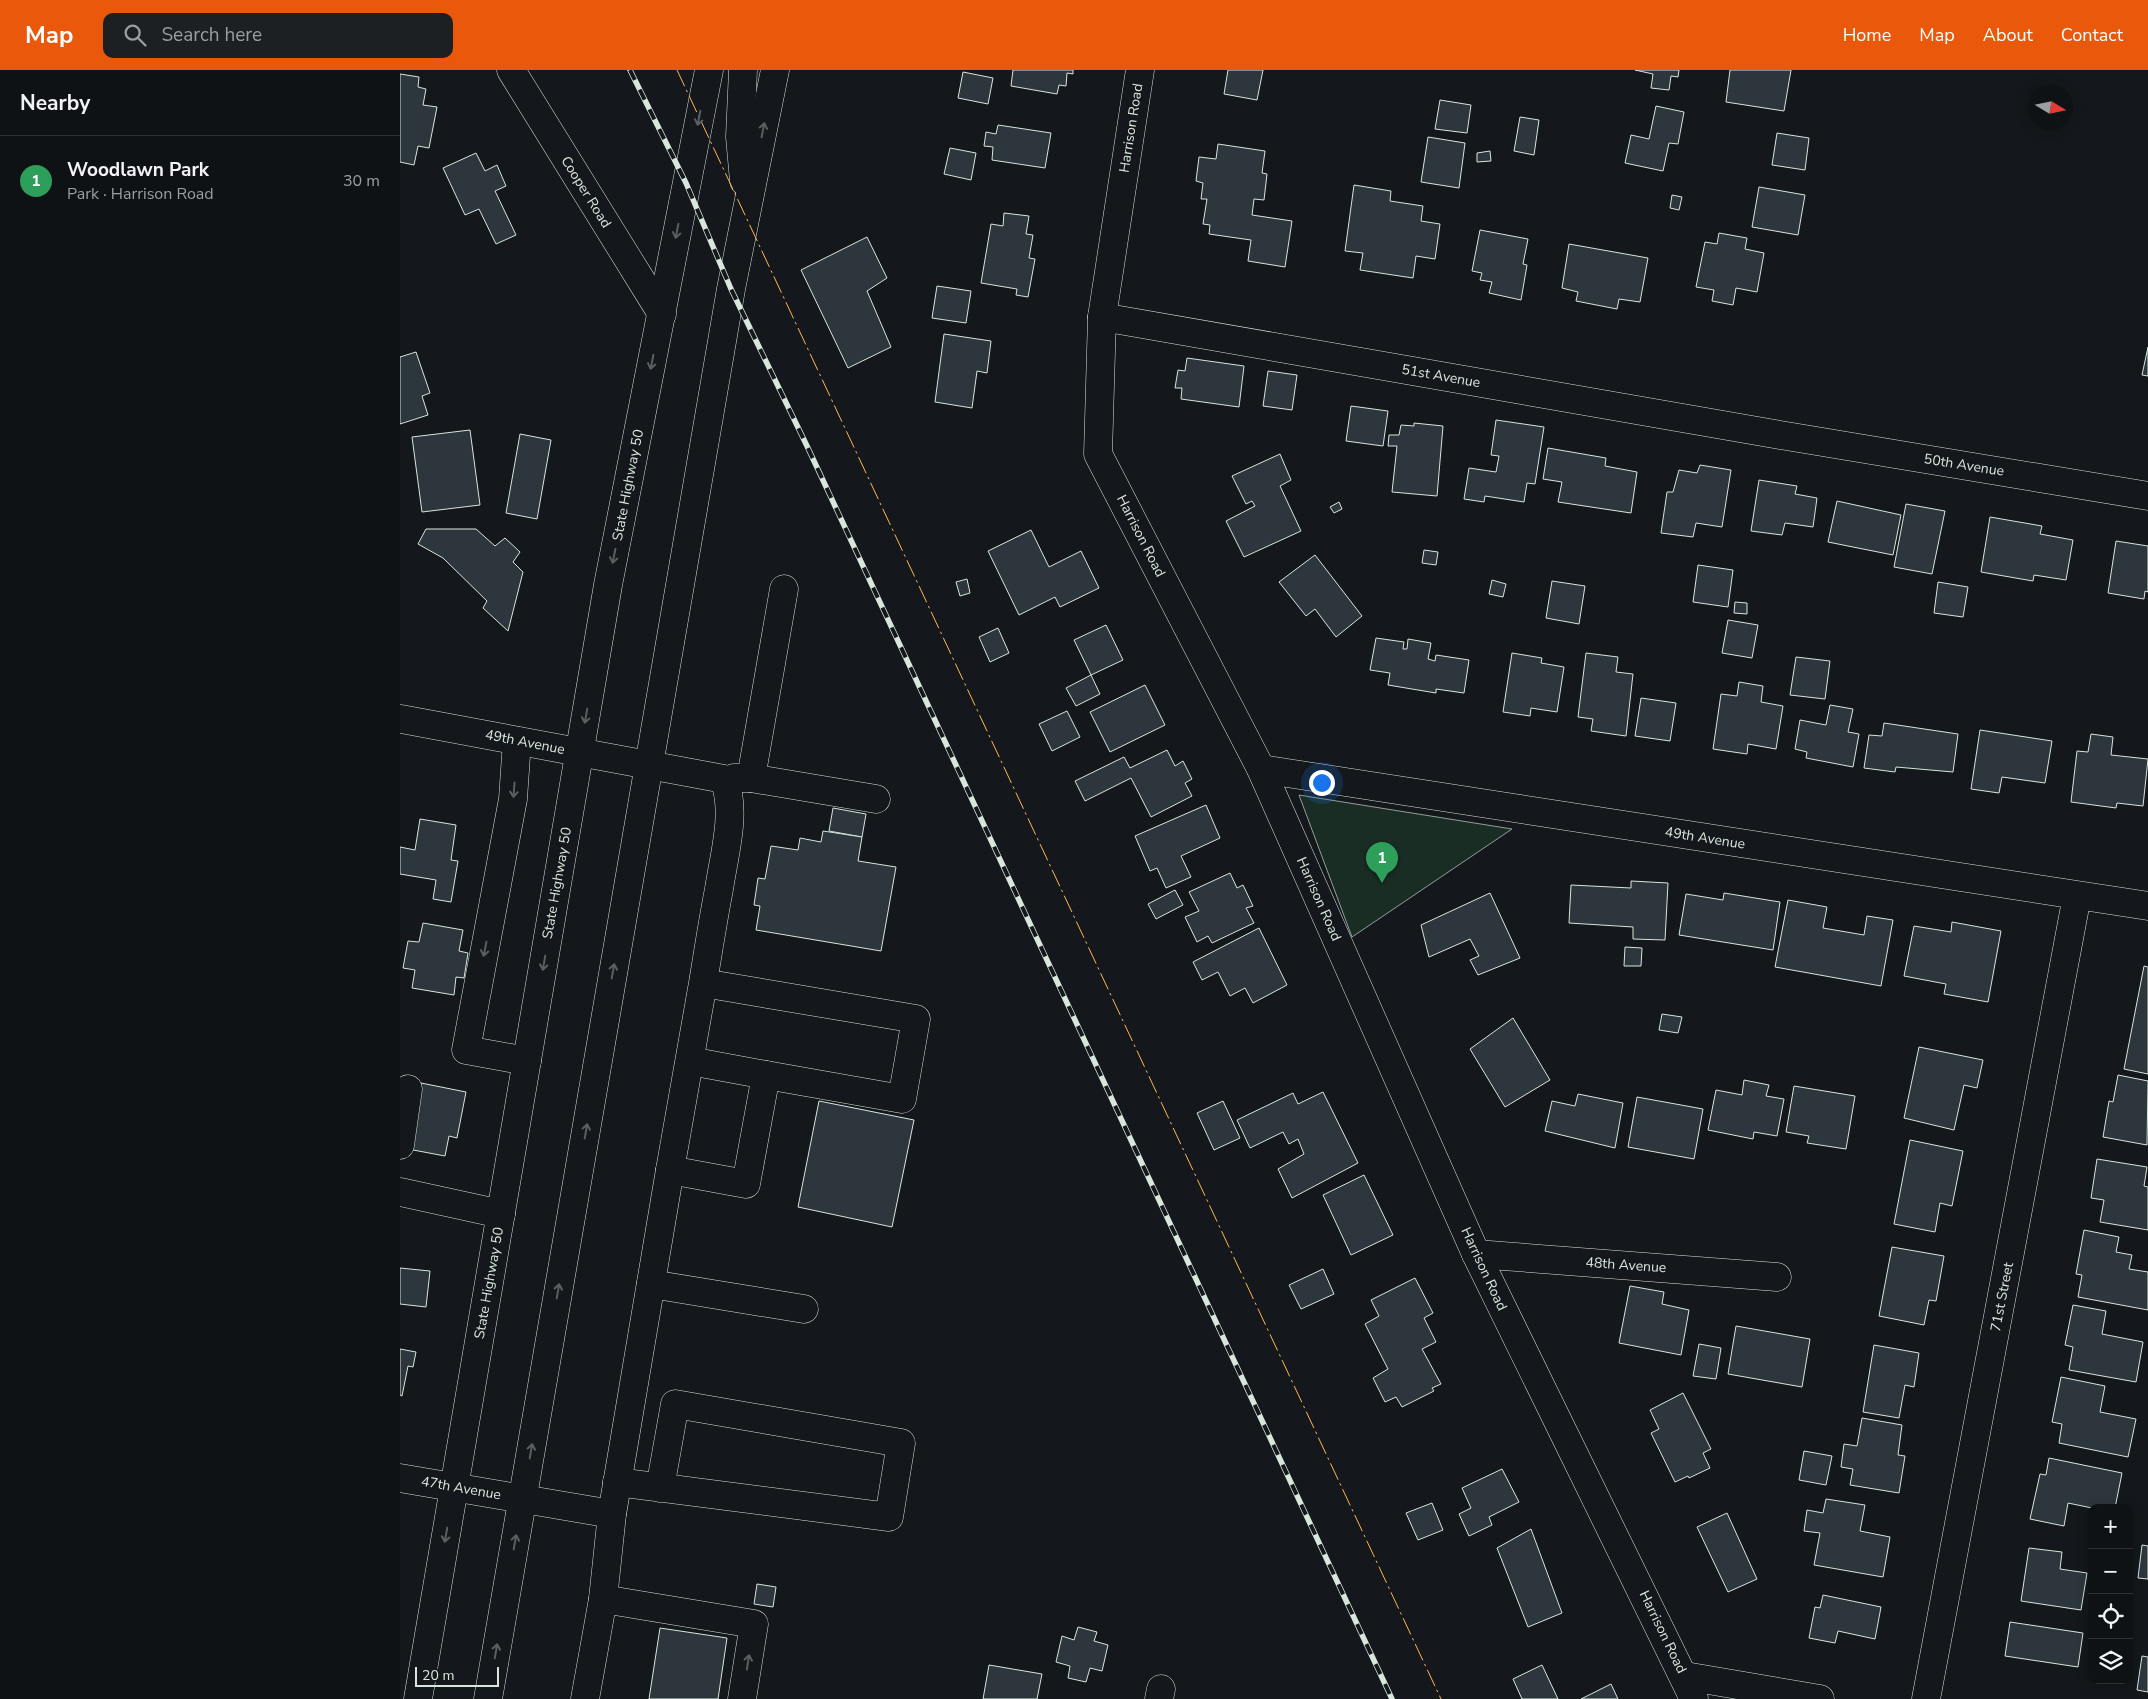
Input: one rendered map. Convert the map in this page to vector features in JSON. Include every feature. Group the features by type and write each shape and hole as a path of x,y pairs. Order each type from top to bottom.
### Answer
{"street":[{"name":"Cooper Road","path":"511,70 662,314"},
{"name":"State Highway 50","path":"418,1699 608,584 709,70"},
{"path":"743,70 740,137 746,212"},
{"path":"488,1699 729,299 775,70"},
{"name":"Harrison Road","path":"1140,70 1102,317 1098,454 1262,769 1476,1254 1689,1688"},
{"name":"51st Avenue","path":"1102,317 1780,435"},
{"name":"50th Avenue","path":"1780,435 2148,496"},
{"path":"751,778 784,589"},
{"name":"49th Avenue","path":"400,719 724,780 742,776 876,799"},
{"path":"517,741 513,799 466,1050 527,1061"},
{"name":"49th Avenue","path":"1262,769 2148,906"},
{"path":"586,1699 603,1599 617,1482 726,846 729,792 724,780"},
{"name":"71st Street","path":"1926,1699 2077,896"},
{"path":"690,1061 902,1099 916,1019 703,983"},
{"path":"670,1170 746,1184 766,1075"},
{"path":"400,1145 408,1089"},
{"path":"400,1192 501,1214"},
{"name":"48th Avenue","path":"1476,1254 1777,1277"},
{"path":"651,1284 804,1309"},
{"path":"617,1482 660,1488 889,1517 901,1443 675,1404 660,1488"},
{"name":"47th Avenue","path":"400,1478 612,1514"},
{"path":"603,1599 754,1624 742,1699"},
{"path":"1689,1688 1820,1699"}],"green space":[{"path":"1299,795 1512,829 1352,937"}],"building":[{"path":"1013,70 1073,70 1073,74 1067,73 1066,86 1059,85 1057,94 1011,86"},
{"path":"1228,70 1263,70 1257,100 1224,94"},
{"path":"1635,70 1679,70 1678,77 1671,76 1669,90 1651,88 1653,74"},
{"path":"1730,70 1791,70 1784,111 1726,102"},
{"path":"963,72 993,78 988,104 958,98"},
{"path":"400,74 419,77 418,87 426,89 423,105 437,107 429,148 418,146 414,165 400,162"},
{"path":"1440,100 1471,105 1467,133 1435,129"},
{"path":"1656,106 1684,112 1678,144 1669,143 1663,171 1625,163 1631,135 1649,139"},
{"path":"1520,117 1539,120 1534,155 1514,151"},
{"path":"998,125 1051,133 1045,168 992,160 993,147 984,146 986,132 996,134"},
{"path":"1777,133 1809,138 1805,170 1772,165"},
{"path":"1428,137 1465,143 1459,188 1421,182"},
{"path":"1218,144 1265,151 1262,173 1267,174 1264,200 1254,199 1252,215 1292,221 1285,267 1248,261 1251,240 1209,234 1210,225 1203,224 1207,199 1201,199 1203,183 1196,181 1199,157 1216,159"},
{"path":"950,148 976,153 971,180 944,174"},
{"path":"1490,151 1491,161 1477,162 1477,153"},
{"path":"476,153 485,171 497,165 506,186 495,191 516,235 496,244 479,209 465,215 443,168"},
{"path":"1354,185 1391,191 1390,201 1423,206 1421,221 1440,224 1435,259 1416,256 1413,278 1360,270 1363,253 1345,251"},
{"path":"1759,187 1805,195 1798,235 1752,227"},
{"path":"1672,195 1682,197 1679,210 1670,208"},
{"path":"1004,213 1029,216 1026,234 1033,235 1029,258 1035,259 1028,297 1016,295 1017,289 981,283 991,224 1003,226"},
{"path":"1480,230 1528,239 1523,264 1527,265 1521,300 1489,293 1492,282 1480,280 1482,273 1472,271"},
{"path":"1719,233 1747,238 1745,249 1764,253 1757,292 1736,288 1733,305 1712,301 1714,290 1696,287 1705,242 1717,244"},
{"path":"867,237 887,278 867,291 891,347 848,368 801,270"},
{"path":"1569,244 1648,258 1640,302 1619,299 1617,309 1576,301 1578,292 1562,288"},
{"path":"937,286 971,291 966,323 932,318"},
{"path":"944,334 991,341 987,373 977,371 972,408 935,402"},
{"path":"2148,347 2148,376 2142,375"},
{"path":"416,352 430,393 422,396 428,415 400,424 400,357"},
{"path":"1187,358 1244,366 1239,407 1181,399 1182,388 1175,388 1178,370 1185,371"},
{"path":"1268,371 1297,375 1292,410 1263,406"},
{"path":"1351,406 1388,411 1383,446 1346,441"},
{"path":"1496,420 1544,427 1535,484 1527,483 1524,502 1485,496 1484,502 1464,499 1469,468 1496,472 1499,456 1491,455"},
{"path":"1414,423 1443,426 1437,496 1392,492 1397,446 1388,446 1389,435 1399,435 1401,425 1414,426"},
{"path":"470,430 480,505 422,512 412,437"},
{"path":"520,434 551,440 537,519 506,513"},
{"path":"1548,448 1606,458 1605,466 1637,472 1631,513 1558,502 1562,482 1543,479"},
{"path":"1280,454 1291,480 1280,486 1301,531 1244,557 1226,521 1255,506 1252,501 1246,504 1232,476"},
{"path":"1700,465 1731,470 1722,527 1696,523 1693,537 1661,533 1667,492 1673,492 1679,470 1697,473"},
{"path":"1759,480 1797,486 1795,494 1817,498 1813,527 1785,523 1782,535 1751,531"},
{"path":"1837,501 1901,515 1893,555 1828,542"},
{"path":"1339,502 1342,509 1334,513 1330,507"},
{"path":"1906,504 1945,511 1932,574 1894,567"},
{"path":"1990,517 2042,526 2040,534 2073,540 2066,580 2034,575 2033,581 1981,572"},
{"path":"426,529 476,529 495,546 505,538 520,552 513,562 523,572 508,631 483,608 487,601 443,558 418,544"},
{"path":"1031,530 1049,567 1081,551 1099,588 1060,607 1055,597 1019,615 988,551"},
{"path":"2116,541 2148,546 2148,592 2145,591 2144,599 2108,593"},
{"path":"1424,550 1438,552 1436,565 1422,563"},
{"path":"1315,555 1362,616 1336,637 1315,609 1306,616 1279,582"},
{"path":"1698,565 1733,570 1728,607 1693,602"},
{"path":"967,579 970,593 960,596 956,582"},
{"path":"1492,580 1506,584 1503,597 1489,594"},
{"path":"1552,581 1585,586 1579,624 1546,618"},
{"path":"1938,582 1968,587 1963,617 1934,613"},
{"path":"1735,602 1747,603 1747,614 1734,613"},
{"path":"1728,620 1758,625 1752,658 1722,653"},
{"path":"1106,625 1123,660 1091,675 1074,640"},
{"path":"998,628 1009,653 990,662 979,637"},
{"path":"1376,638 1404,642 1403,649 1407,649 1408,639 1431,643 1428,659 1435,661 1436,655 1469,660 1464,693 1436,689 1436,693 1388,685 1390,673 1370,670"},
{"path":"1512,653 1542,658 1541,663 1564,667 1557,712 1531,708 1530,716 1503,712"},
{"path":"1586,653 1618,657 1616,672 1633,674 1626,736 1591,731 1593,719 1578,717"},
{"path":"1796,657 1830,661 1825,699 1790,695"},
{"path":"1091,675 1100,694 1076,706 1066,688"},
{"path":"1739,682 1763,686 1761,702 1783,706 1776,749 1748,744 1747,754 1713,749 1721,694 1737,696"},
{"path":"1145,685 1165,725 1110,752 1090,712"},
{"path":"1641,698 1676,703 1670,741 1635,736"},
{"path":"1830,705 1853,709 1848,732 1859,734 1853,767 1806,758 1807,752 1795,749 1800,720 1826,725"},
{"path":"1067,711 1080,737 1052,751 1039,724"},
{"path":"1884,723 1958,734 1953,772 1896,767 1895,772 1864,768 1869,735 1882,736"},
{"path":"1980,730 2052,741 2045,783 2002,777 1999,793 1971,789"},
{"path":"2091,734 2113,737 2111,755 2148,759 2143,806 2117,803 2116,808 2071,802 2077,751 2088,752"},
{"path":"1167,750 1175,766 1183,761 1192,779 1185,783 1192,796 1151,817 1131,778 1085,801 1075,781 1124,757 1130,768"},
{"path":"1206,805 1220,838 1181,856 1191,877 1166,888 1157,868 1150,871 1135,836"},
{"path":"833,808 866,814 862,837 829,831"},
{"path":"420,819 456,825 451,860 458,861 451,902 433,899 436,880 400,874 400,847 415,850"},
{"path":"823,831 862,837 858,861 896,867 881,951 756,930 760,906 754,905 758,878 765,879 771,846 798,850 800,838 821,842"},
{"path":"1230,873 1237,888 1243,885 1253,906 1246,908 1254,923 1212,943 1208,936 1197,942 1185,917 1199,911 1189,892"},
{"path":"1631,881 1668,883 1665,940 1633,939 1633,927 1569,923 1571,885 1631,888"},
{"path":"1175,890 1183,905 1156,919 1148,904"},
{"path":"1490,893 1520,958 1478,975 1470,960 1479,956 1470,939 1429,957 1421,925"},
{"path":"1724,893 1780,902 1773,950 1679,935 1686,894 1723,900"},
{"path":"1788,900 1827,907 1823,928 1864,935 1867,916 1893,920 1881,986 1775,967"},
{"path":"1952,922 2001,931 1988,1002 1944,994 1946,984 1904,976 1914,926 1951,932"},
{"path":"423,923 463,930 459,951 468,953 464,978 456,977 454,995 412,988 415,970 403,968 408,941 419,942"},
{"path":"1259,928 1287,985 1253,1003 1245,988 1230,996 1218,972 1202,980 1193,962"},
{"path":"1625,947 1642,948 1641,966 1624,966"},
{"path":"2144,966 2148,967 2148,1074 2124,1069"},
{"path":"1662,1014 1682,1017 1678,1033 1659,1030"},
{"path":"1513,1018 1550,1080 1505,1107 1470,1049"},
{"path":"1919,1047 1983,1060 1977,1088 1964,1085 1954,1130 1904,1118"},
{"path":"2118,1075 2148,1081 2147,1145 2103,1137 2109,1101 2113,1102"},
{"path":"1744,1080 1769,1085 1766,1096 1784,1099 1777,1136 1754,1132 1753,1139 1708,1130 1716,1090 1742,1095"},
{"path":"421,1083 466,1092 457,1138 449,1136 445,1156 408,1149"},
{"path":"1794,1086 1855,1096 1846,1149 1807,1143 1809,1136 1786,1132"},
{"path":"1323,1092 1358,1163 1292,1198 1278,1169 1304,1154 1298,1139 1289,1144 1283,1132 1250,1148 1237,1120 1293,1093 1298,1104"},
{"path":"1578,1094 1623,1103 1615,1148 1545,1131 1552,1101 1575,1106"},
{"path":"1637,1097 1703,1109 1694,1159 1628,1147"},
{"path":"819,1101 914,1120 892,1227 798,1207"},
{"path":"1223,1101 1240,1138 1214,1150 1197,1113"},
{"path":"1910,1140 1963,1151 1952,1206 1940,1203 1935,1232 1894,1224"},
{"path":"2097,1159 2147,1167 2144,1186 2148,1187 2148,1230 2100,1222 2104,1200 2091,1198"},
{"path":"1364,1175 1393,1235 1351,1255 1323,1195"},
{"path":"2084,1230 2119,1237 2116,1252 2132,1255 2129,1269 2148,1272 2148,1310 2078,1297 2082,1275 2076,1274"},
{"path":"1892,1247 1944,1256 1936,1301 1929,1300 1924,1325 1879,1316"},
{"path":"400,1268 430,1271 426,1307 400,1304"},
{"path":"1323,1269 1334,1294 1301,1309 1289,1285"},
{"path":"1415,1278 1433,1313 1424,1318 1436,1342 1422,1349 1441,1384 1432,1388 1434,1391 1402,1407 1396,1397 1385,1402 1373,1378 1388,1369 1365,1324 1379,1316 1371,1300"},
{"path":"1630,1286 1664,1292 1662,1304 1689,1310 1681,1355 1619,1343"},
{"path":"2073,1305 2106,1311 2102,1334 2143,1342 2136,1382 2069,1370 2073,1347 2065,1345"},
{"path":"1736,1326 1810,1339 1802,1387 1728,1374"},
{"path":"1699,1344 1721,1348 1716,1379 1693,1376"},
{"path":"1874,1345 1919,1353 1914,1387 1905,1385 1899,1418 1863,1412"},
{"path":"400,1349 416,1352 413,1367 408,1366 402,1396 400,1395"},
{"path":"2061,1377 2105,1386 2100,1412 2136,1419 2128,1457 2059,1443 2062,1424 2052,1422"},
{"path":"1683,1393 1711,1449 1703,1453 1710,1468 1675,1482 1651,1433 1659,1429 1650,1410"},
{"path":"1862,1418 1902,1425 1898,1455 1905,1456 1899,1493 1850,1485 1853,1469 1841,1467 1844,1444 1857,1446"},
{"path":"1804,1451 1832,1456 1826,1485 1799,1480"},
{"path":"2049,1458 2122,1473 2116,1504 2088,1504 2088,1507 2068,1503 2064,1526 2030,1519 2040,1474 2046,1475"},
{"path":"1502,1469 1519,1502 1489,1517 1492,1525 1469,1536 1459,1514 1471,1508 1462,1488"},
{"path":"1826,1499 1865,1505 1860,1531 1890,1537 1883,1577 1814,1565 1820,1533 1804,1531 1807,1510 1823,1513"},
{"path":"1432,1503 1443,1530 1418,1540 1406,1513"},
{"path":"1727,1513 1757,1579 1728,1592 1697,1527"},
{"path":"1531,1529 1562,1613 1528,1627 1497,1548"},
{"path":"2142,1545 2148,1546 2148,1579 2138,1578"},
{"path":"2029,1548 2062,1552 2060,1569 2087,1573 2081,1610 2021,1601"},
{"path":"757,1584 776,1587 773,1607 754,1604"},
{"path":"1823,1595 1881,1607 1875,1639 1838,1631 1835,1643 1809,1638 1815,1607 1820,1608"},
{"path":"2010,1622 2083,1633 2078,1667 2005,1656"},
{"path":"1078,1627 1097,1632 1094,1641 1108,1645 1102,1671 1090,1668 1086,1682 1068,1678 1070,1666 1056,1662 1062,1636 1074,1640"},
{"path":"660,1628 727,1638 718,1699 649,1699"},
{"path":"2142,1656 2148,1657 2148,1692 2137,1690"},
{"path":"989,1665 1042,1674 1037,1699 983,1699"},
{"path":"1542,1665 1558,1699 1522,1699 1513,1679"},
{"path":"1611,1684 1618,1699 1581,1699"}],"railway":[{"path":"630,70 686,183 731,289 807,446 1392,1699"}],"power":[{"path":"677,70 1441,1699"}],"place":[{"name":"Woodlawn Park","path":"1382,883"}]}
